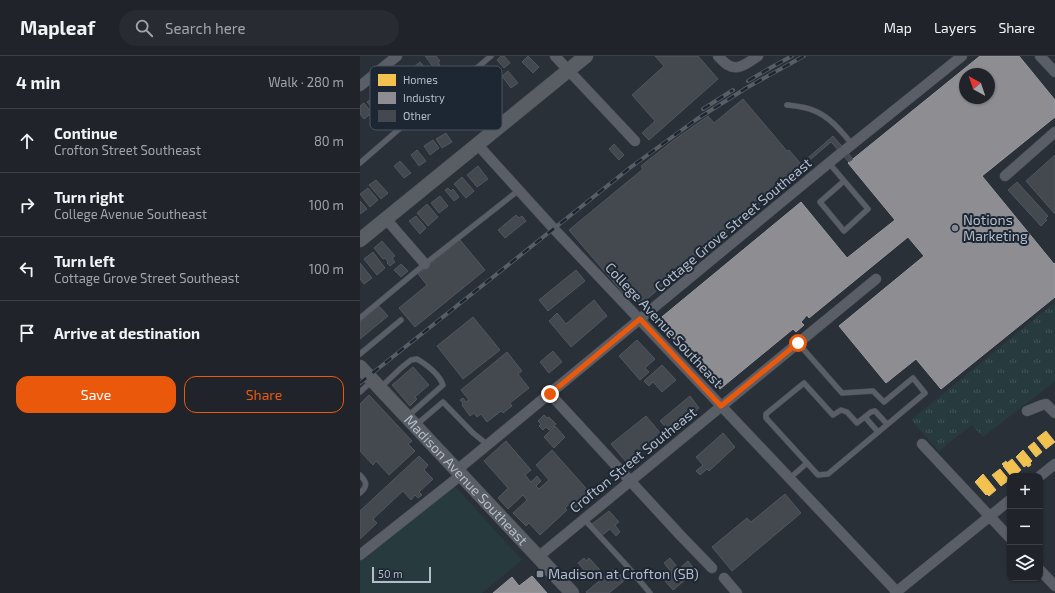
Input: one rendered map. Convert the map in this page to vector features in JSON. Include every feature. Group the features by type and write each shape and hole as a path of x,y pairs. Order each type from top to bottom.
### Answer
{"street":[{"path":"385,66 397,56"},
{"path":"555,56 635,141"},
{"path":"502,124 586,56"},
{"path":"718,56 726,65 733,68 739,67 758,56"},
{"name":"Cottage Grove Street Southeast","path":"360,555 459,473 488,445 640,319 846,149 962,56"},
{"path":"1040,56 1055,72"},
{"path":"360,86 370,78"},
{"path":"360,240 494,130"},
{"path":"1004,176 1055,132"},
{"name":"College Avenue Southeast","path":"477,144 554,229 897,593"},
{"path":"386,219 425,264"},
{"name":"Crofton Street Southeast","path":"538,557 876,279"},
{"name":"Madison Avenue Southeast","path":"360,367 572,593"},
{"path":"550,394 712,568"},
{"path":"1027,411 1046,404 1055,413"},
{"path":"922,444 1007,535"},
{"path":"1043,474 1055,464"},
{"path":"897,593 1007,502"},
{"path":"1043,573 1055,586"},
{"path":"724,578 737,593"}],"lane":[{"path":"479,66 491,56"},
{"path":"787,105 814,110 827,117 836,126 846,149"},
{"path":"360,163 398,130"},
{"path":"829,163 868,209 844,231 820,202 844,181"},
{"path":"360,318 425,264 519,190"},
{"path":"360,354 401,320"},
{"path":"798,343 842,393 873,391 884,402 913,378 925,393 888,424 878,432 828,474 818,475 766,418 766,414 804,383 833,415 841,410 847,412 857,423 870,412 875,411 888,424"},
{"path":"360,392 376,385 411,360 418,359 427,365 441,380 443,385 411,422"},
{"path":"411,422 443,402 488,445"},
{"path":"865,417 878,432"},
{"path":"790,478 807,463"},
{"path":"360,475 366,485 364,490 360,493"},
{"path":"584,519 650,593"}],"green space":[{"path":"1055,302 1055,381 983,437 972,425 939,451 911,420"},
{"path":"453,484 522,560 482,593 360,593 360,559"}],"building: Homes":[{"path":"1046,431 1055,442 1046,449 1037,438"},
{"path":"1034,442 1042,452 1036,457 1028,447"},
{"path":"1023,450 1032,461 1030,463 1031,465 1028,467 1027,465 1024,467 1016,457"},
{"path":"1012,459 1021,470 1018,473 1009,473 1002,464 1006,461 1007,463"},
{"path":"1000,469 1007,478 1007,482 1001,486 992,475"},
{"path":"983,474 996,490 989,496 987,494 986,495 975,482"}],"building: Industry":[{"name":"Notions Marketing","path":"980,56 1019,56 1055,100 1055,117 982,176 1054,264 1055,263 1055,297 941,389 916,359 886,383 839,326 924,256 908,237 809,318 807,315 801,322 804,325 796,332 793,329 720,389 657,321 801,202 847,258 895,220 848,163 959,73 959,104 995,104 995,68 965,68"},
{"path":"532,576 547,593 493,593 512,577 519,586"}],"building: Other":[{"path":"425,56 436,56 440,61 438,62 440,65 439,66 433,66"},
{"path":"501,56 504,56 510,63 504,68 497,60"},
{"path":"528,56 539,67 533,73 522,62"},
{"path":"655,56 698,56 718,79 649,140 642,133 655,121 632,95 664,66"},
{"path":"420,62 424,66 415,66"},
{"path":"508,71 518,83 511,88 502,76"},
{"path":"743,99 787,151 789,150 801,164 833,136 853,159 849,162 831,142 640,305 633,297 629,300 569,230 643,169 641,166 674,140 708,116 714,123"},
{"path":"364,103 370,110 370,114 364,119 360,114 360,106"},
{"path":"446,133 452,142 442,148 436,139"},
{"path":"433,140 439,148 430,155 424,146"},
{"path":"614,144 624,155 619,160 609,149"},
{"path":"417,150 426,161 419,166 411,155"},
{"path":"1055,155 1055,214 1026,181"},
{"path":"400,161 411,173 404,178 394,166"},
{"path":"478,166 488,179 477,187 467,175"},
{"path":"462,177 474,191 466,198 454,184"},
{"path":"376,180 388,193 381,199 369,185"},
{"path":"1017,182 1048,216 1045,219 1047,220 1041,226 1008,190"},
{"path":"368,188 378,200 370,207 360,194"},
{"path":"448,188 451,191 453,189 459,197 454,201 445,190"},
{"path":"440,196 448,206 439,213 431,203"},
{"path":"360,201 367,209 360,214"},
{"path":"427,204 438,217 428,226 417,213"},
{"path":"516,215 519,218 522,216 526,221 505,238 498,230"},
{"path":"416,216 426,228 420,234 409,221"},
{"path":"460,240 485,270 415,327 399,308 427,285 418,274"},
{"path":"382,241 395,256 392,258 395,262 390,266 385,258 383,259 374,248"},
{"path":"373,252 385,268 377,275 364,259"},
{"path":"360,263 372,278 364,284 360,279"},
{"path":"401,264 408,271 401,277 394,270"},
{"path":"576,270 585,281 548,311 539,300"},
{"path":"594,300 607,316 571,347 549,321 557,313 566,324"},
{"path":"379,306 388,316 360,339 360,322"},
{"path":"473,317 500,350 463,379 437,346"},
{"path":"637,340 655,359 645,368 649,372 640,380 619,356"},
{"path":"553,351 562,362 549,373 540,362"},
{"path":"507,352 522,371 518,374 529,388 510,403 512,406 503,413 501,411 487,422 481,414 477,417 474,413 470,416 460,400 463,398 466,402 469,400 461,390"},
{"path":"662,365 676,380 662,392 653,382 649,386 644,381"},
{"path":"413,367 429,385 415,397 417,399 410,406 392,385"},
{"path":"369,395 412,441 408,444 415,451 389,475 376,461 373,465 360,451 360,404"},
{"path":"690,396 699,408 670,432 660,421"},
{"path":"544,415 547,418 549,417 556,424 549,430 546,427 543,430 539,426 541,424 538,421"},
{"path":"646,416 662,435 627,463 611,444"},
{"path":"555,426 565,437 554,448 544,437"},
{"path":"723,433 735,447 709,471 707,469 700,475 696,471 703,465 696,457"},
{"path":"506,441 531,470 525,475 531,482 537,476 541,481 536,486 539,489 549,480 536,465 552,450 591,494 575,508 571,503 565,508 567,510 540,535 529,523 526,526 513,513 527,500 523,495 508,509 498,498 508,488 484,461"},
{"path":"419,456 428,465 424,470 433,479 419,492 422,495 418,498 415,495 411,500 403,491 373,519 377,523 360,539 360,511"},
{"path":"785,494 801,513 732,571 712,547 747,518 751,522"},
{"path":"609,511 619,522 615,525 620,532 616,536 610,529 601,536 592,524"},
{"path":"584,558 586,561 589,558 600,570 591,578 578,563"},
{"path":"670,558 679,569 688,561 696,571 673,590 664,580 672,573 664,563"},
{"path":"615,568 625,580 609,593 586,592"}],"railway":[{"path":"748,81 792,56"},
{"path":"360,383 631,167 697,119 748,87 804,56"},
{"path":"703,109 733,90"}],"place":[{"name":"Notions Marketing","path":"955,228"},
{"name":"Madison at Crofton (SB)","path":"540,574"}],"route":[{"path":"550,394 640,319 721,406 798,343"}]}
